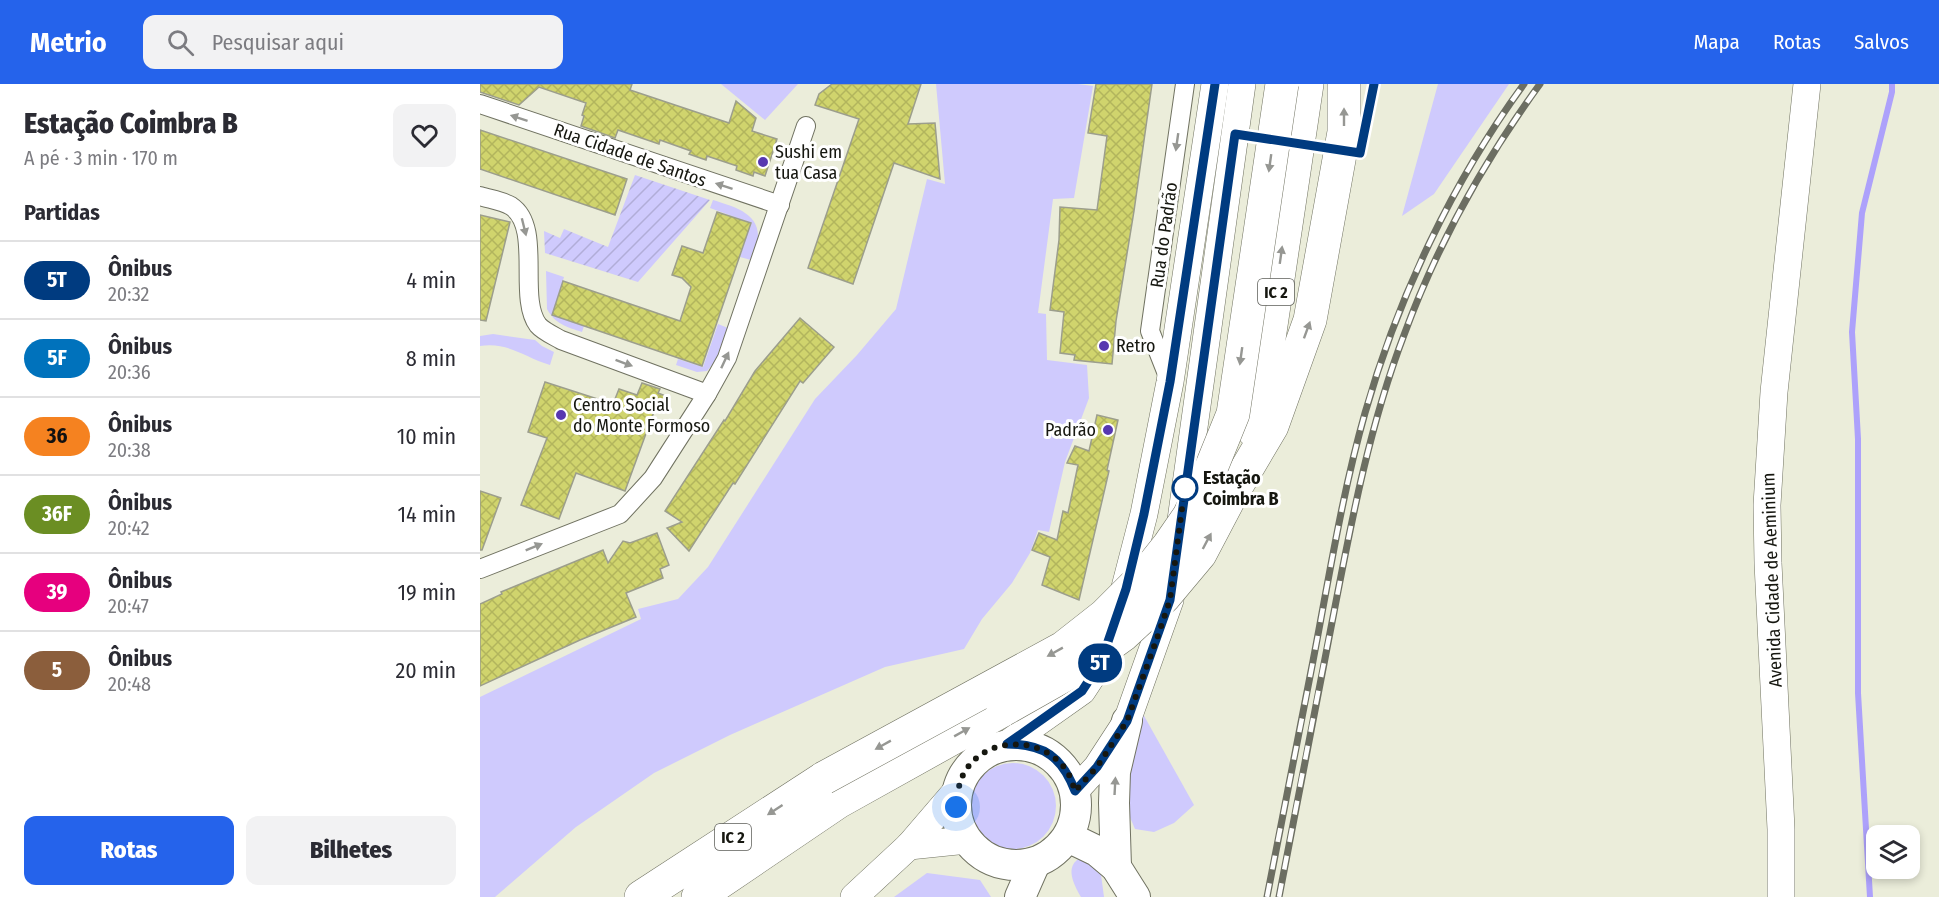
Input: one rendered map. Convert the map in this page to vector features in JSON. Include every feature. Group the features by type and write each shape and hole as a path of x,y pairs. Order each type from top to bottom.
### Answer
{"highway":[{"name":"IC 2","path":"642,897 831,790 1063,648 1105,615 1145,575 1182,525 1204,483 1233,414 1282,84"},
{"name":"IC 2","path":"698,897 831,790 1079,668 1123,635 1164,597 1200,554 1230,497 1257,418 1307,84"},
{"path":"1230,497 1272,426 1310,320 1344,132 1344,84"}],"main road":[{"name":"Rua do Padrão","path":"1007,744 1082,691 1101,662 1126,589 1170,382 1215,84"},
{"path":"1116,855 1115,772 1127,721 1170,600 1242,84"},
{"name":"Avenida Cidade de Aeminium","path":"1780,897 1781,829 1767,505 1774,392 1807,84"},
{"path":"957,790 956,807 959,824 967,840 979,852 1004,863 1020,865 1035,863 1059,849 1068,837 1075,821 1076,797 1127,721"},
{"path":"854,897 909,846 957,790 964,774 975,759 1007,744 1025,744 1043,750 1058,760 1069,774 1076,797 1116,855 1135,897"},
{"path":"1068,837 1097,851 1116,855"},
{"path":"909,846 967,840"},
{"path":"1004,863 1014,897"},
{"path":"1020,897 1035,863"}],"street":[{"name":"Rua do Padrão","path":"1170,382 1150,331 1185,84"},
{"name":"Rua Cidade de Santos","path":"480,104 780,205"},
{"path":"480,569 620,514 654,478 728,358 806,126"},
{"path":"480,196 511,206 524,220 529,257 531,313 539,327 561,340 707,394"}],"shaded area":[{"path":"721,84 798,84 765,120"},
{"path":"936,84 1078,84 1093,86 1074,198 1053,199 1038,313 1046,314 1047,360 1087,365 1089,398 1065,462 1049,532 1038,530 1030,553 1012,583 982,619 964,649 885,667 730,735 654,773 576,827 495,897 480,897 480,697 641,619 638,609 678,599 708,567 815,399 896,309 927,179 945,184"},
{"path":"1438,84 1509,84 1434,194 1402,216"},
{"path":"635,175 710,200 638,282 545,253 544,231 560,238 564,229 608,247"},
{"path":"713,200 743,211 754,222 758,237 751,260 740,257 751,223 710,208"},
{"path":"546,271 564,277 552,315 584,326 582,332 558,322 550,314 547,309"},
{"path":"718,324 728,328 717,359 707,371 697,372 676,365 678,359 703,367"},
{"path":"493,334 535,340 554,352 550,365 508,348 480,346 480,336"},
{"path":"1143,714 1194,805 1174,823 1154,832 1135,829 1129,815 1124,772"},
{"path":"1013,763 1030,766 1044,775 1053,789 1056,806 1053,823 1044,837 1030,846 1013,849 996,846 982,837 973,823 970,806 973,789 982,775 996,766"},
{"path":"1086,856 1100,867 1104,897 1081,897 1075,885 1072,868 1074,863"},
{"path":"927,873 980,880 991,897 894,897"}],"building":[{"path":"480,84 632,84 630,90 729,123 736,101 756,118 752,131 777,139 765,176 754,172 753,176 736,170 737,166 707,156 706,160 689,154 691,151 660,140 659,144 618,130 615,138 581,126 586,103 539,87 519,105 480,92"},
{"path":"832,84 921,84 908,124 935,123 940,179 894,163 853,284 808,268 859,119 815,105 819,94"},
{"path":"1096,84 1152,84 1116,321 1112,364 1074,360 1075,355 1060,353 1064,312 1050,310 1059,240 1060,207 1097,210 1107,136 1088,133"},
{"path":"480,130 627,179 615,215 480,169"},
{"path":"717,212 751,223 702,366 552,315 563,281 680,321 691,287 682,278 672,275 682,246 703,253"},
{"path":"480,215 510,222 486,321 480,320"},
{"path":"800,318 834,347 803,383 800,381 735,484 733,483 689,551 667,528 682,522 665,511 725,421 755,371"},
{"path":"545,382 613,404 619,389 637,395 642,383 660,389 658,393 668,397 663,412 655,409 625,491 576,473 559,519 521,505 547,438 528,432"},
{"path":"1097,415 1118,420 1107,470 1109,471 1079,600 1042,585 1050,557 1032,550 1039,533 1057,540 1063,511 1068,513 1078,465 1067,463 1075,446 1089,451"},
{"path":"480,491 501,498 482,550 480,550"},
{"path":"657,533 669,565 660,569 663,578 626,593 636,617 480,686 480,604 502,594 501,592 603,550 608,563 623,541 630,543"}],"waterway":[{"path":"1870,897 1858,693 1858,439 1852,332 1862,213 1892,92 1892,84"}],"railway":[{"path":"1267,897 1343,505 1378,370 1430,241 1474,160 1524,84"},
{"path":"1279,897 1355,507 1381,403 1417,302 1447,236 1481,174 1540,84"}],"bus line":[{"name":"5T","path":"1215,84 1170,382 1144,514 1126,589 1101,662 1082,691 1007,744 1025,744 1043,750 1058,760 1069,774 1075,791 1097,767 1127,721 1170,600 1235,134 1360,153 1374,84"}],"place":[{"name":"Sushi em tua Casa","path":"763,162"},
{"name":"Retro","path":"1104,346"},
{"name":"Centro Social do Monte Formoso","path":"561,415"},
{"name":"Padrão","path":"1108,430"},
{"name":"Estação Coimbra B","path":"1185,488"}],"route":[{"path":"956,807 957,790 964,774 975,759 1007,744 1025,744 1043,750 1058,760 1069,774 1075,791 1097,767 1127,721 1170,600 1185,486 1185,488"}]}
